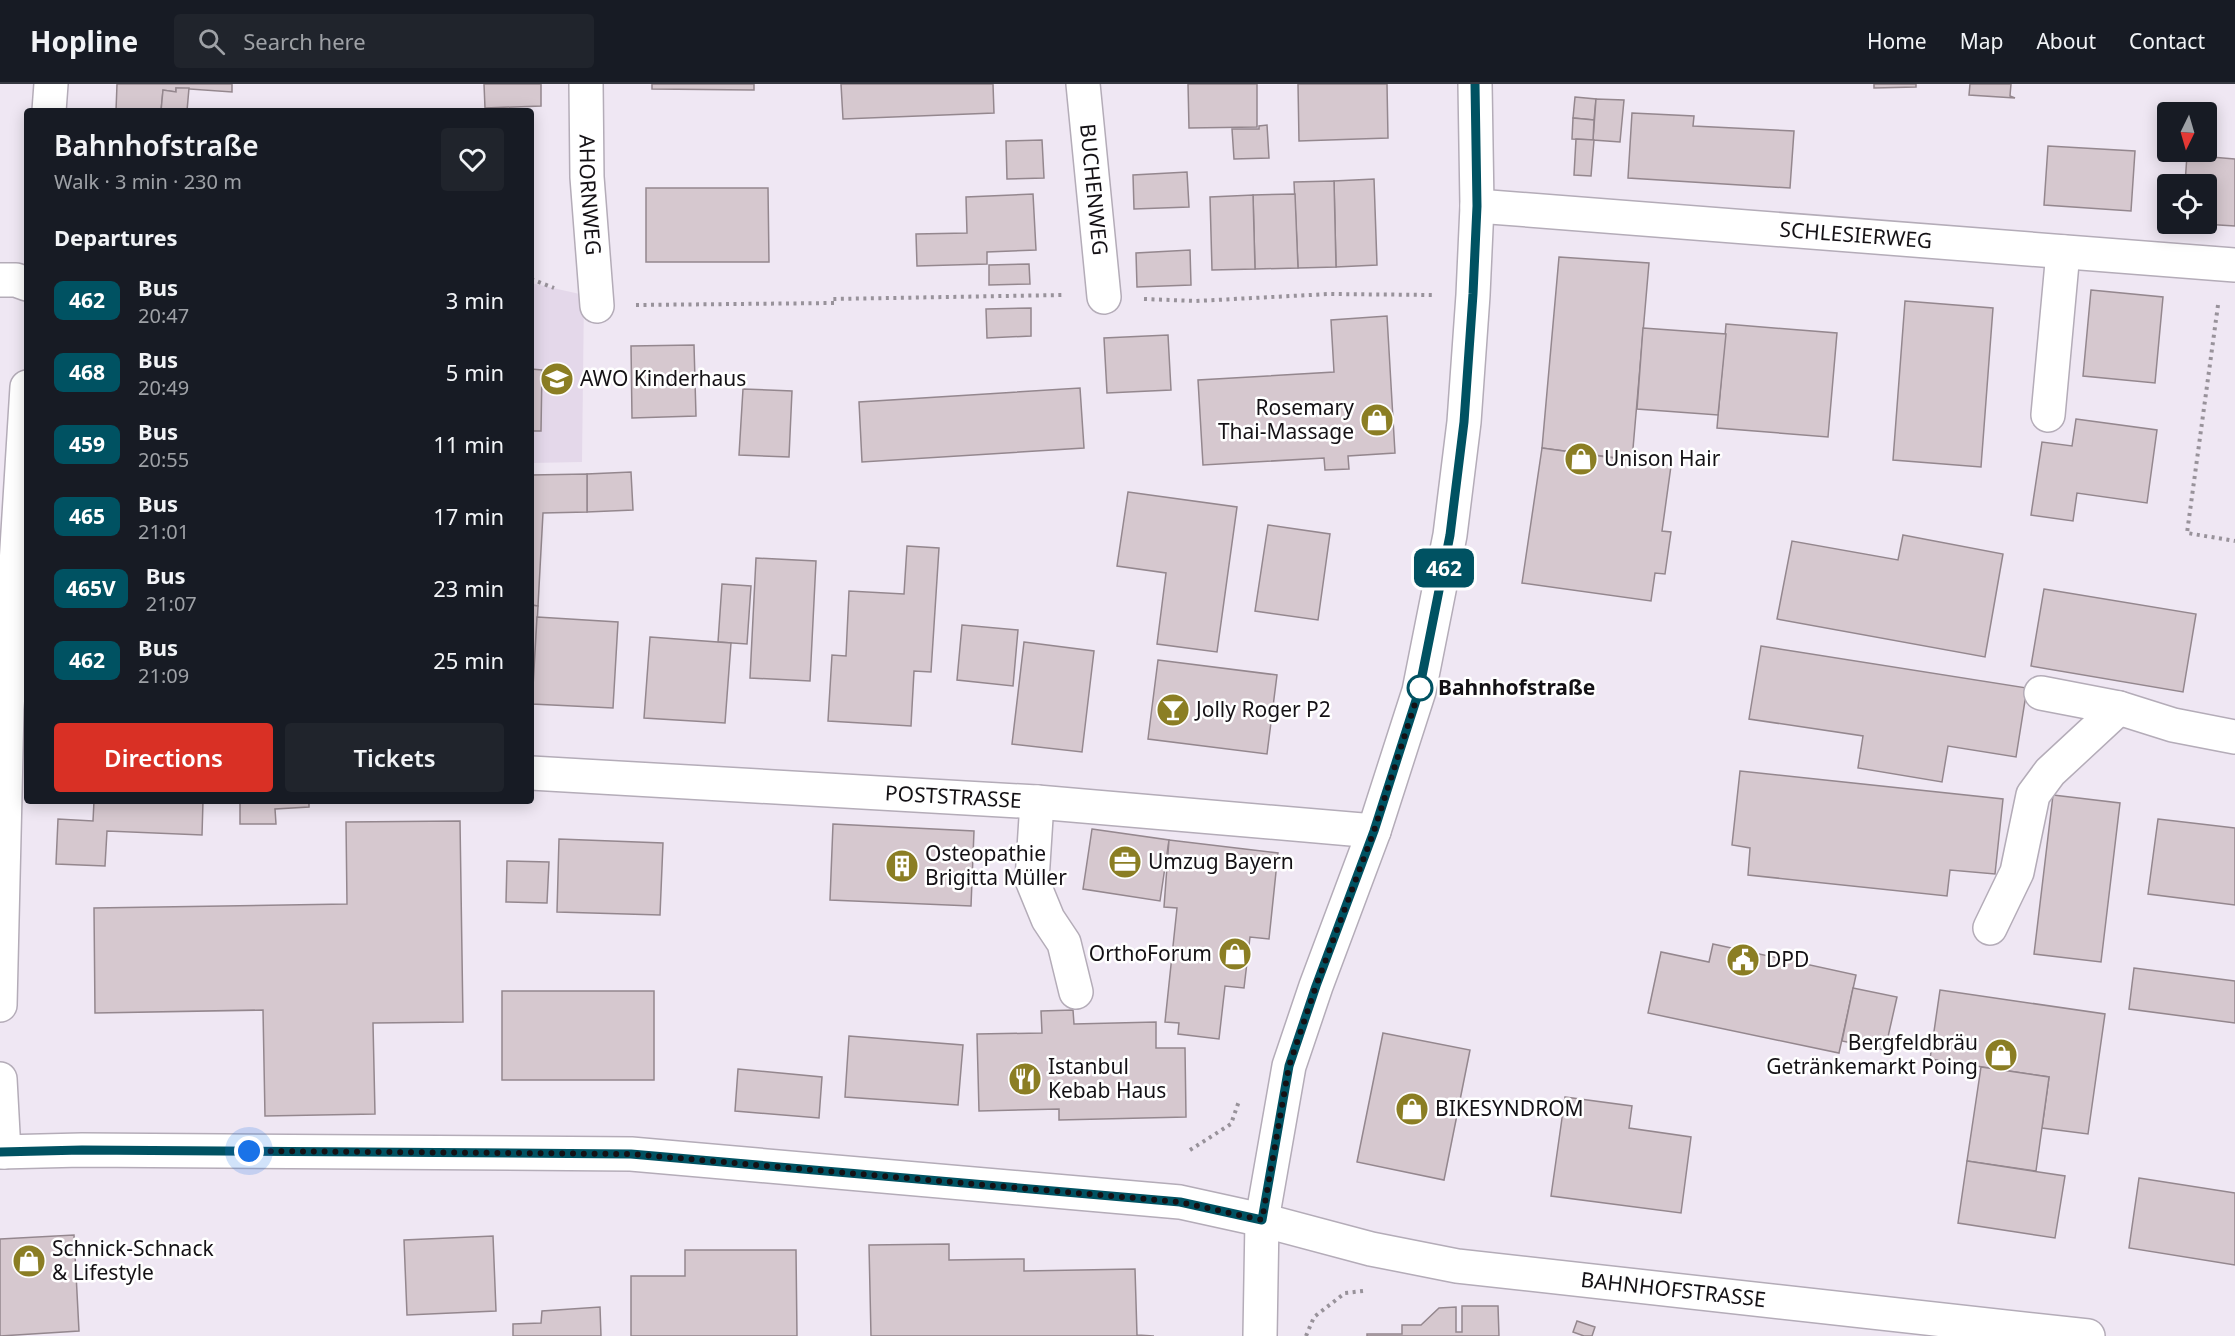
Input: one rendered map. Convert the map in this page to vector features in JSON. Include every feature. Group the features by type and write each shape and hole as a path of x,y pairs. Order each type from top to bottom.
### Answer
{"street":[{"path":"49,108 51,84"},
{"name":"AHORNWEG","path":"586,84 587,177 597,306"},
{"name":"BUCHENWEG","path":"1083,84 1104,297"},
{"path":"1260,1336 1262,1220 1289,1066 1316,986 1374,831 1419,691 1450,535 1464,422 1473,294 1477,206 1475,84"},
{"name":"SCHLESIERWEG","path":"1477,206 2229,264"},
{"path":"2048,415 2063,252"},
{"path":"0,280 16,280 24,283"},
{"path":"0,1005 24,454"},
{"path":"2041,693 2119,708 2173,725 2235,737"},
{"path":"1990,928 2017,873 2033,795 2050,772 2119,708"},
{"name":"POSTSTRASSE","path":"534,773 1037,802 1374,831"},
{"path":"1037,802 1032,880 1048,919 1064,943 1076,992"},
{"path":"0,1079 2,1152"},
{"name":"BAHNHOFSTRASSE","path":"2,1152 94,1150 631,1154 1180,1202 1262,1220 1371,1249 1457,1266 2088,1336"}],"path":[{"path":"2229,264 2187,533 2235,541"},
{"path":"534,280 597,306 834,303 834,299 1063,295 1196,301 1329,294 1473,294"},
{"path":"1190,1150 1231,1124 1240,1096"},
{"path":"1306,1336 1314,1317 1345,1293 1370,1290"}],"shaded area":[{"name":"AWO Kinderhaus","path":"534,284 584,295 582,462 534,463"}],"building":[{"path":"117,84 232,84 232,92 176,88 176,92 163,90 161,108 116,108"},
{"path":"484,84 541,84 541,106 485,108"},
{"path":"652,84 754,84 754,90 652,89"},
{"path":"841,84 993,84 994,113 843,119"},
{"path":"1188,84 1257,84 1257,127 1189,128"},
{"path":"1298,84 1387,84 1388,138 1299,141"},
{"path":"1874,84 1916,84 1916,87 1874,88"},
{"path":"1970,84 2011,84 2010,96 2015,98 1969,95"},
{"path":"176,88 189,88 187,108 161,108 163,90 176,92"},
{"path":"1575,97 1596,99 1594,120 1573,118"},
{"path":"1596,99 1624,100 1620,142 1593,140"},
{"path":"1632,113 1694,116 1693,126 1794,131 1790,188 1628,178"},
{"path":"1573,118 1594,120 1593,140 1572,139"},
{"path":"1267,125 1269,158 1234,159 1232,129 1259,129 1259,126"},
{"path":"1576,139 1594,140 1591,176 1574,175"},
{"path":"1042,140 1044,178 1007,179 1006,141"},
{"path":"2048,146 2135,151 2131,211 2044,205"},
{"path":"2217,158 2235,159 2235,226 2217,225 2217,174 2186,174 2187,162 2217,162"},
{"path":"1187,172 1189,207 1134,209 1133,175"},
{"path":"1374,179 1377,265 1336,267 1334,181"},
{"path":"1334,181 1336,267 1298,268 1294,182"},
{"path":"646,188 768,188 769,262 646,262"},
{"path":"1033,194 1036,250 987,252 987,264 917,266 916,234 967,233 966,197"},
{"path":"1295,194 1298,268 1255,269 1253,195"},
{"path":"1253,195 1255,269 1212,270 1210,197"},
{"path":"1190,250 1191,285 1137,287 1136,253"},
{"path":"1559,257 1649,263 1632,460 1542,448"},
{"path":"1029,264 1030,284 989,285 989,265"},
{"path":"2091,290 2163,297 2155,383 2083,376"},
{"path":"1905,301 1993,308 1981,467 1893,460"},
{"path":"1031,308 1031,336 987,338 986,309"},
{"path":"1387,316 1395,453 1348,456 1349,469 1325,470 1324,458 1203,465 1198,380 1334,372 1331,320"},
{"path":"1726,324 1837,333 1828,437 1717,428"},
{"path":"1643,328 1726,334 1718,415 1637,409"},
{"path":"1168,335 1171,390 1107,393 1104,338"},
{"path":"694,345 696,416 632,418 631,346"},
{"path":"534,369 542,370 541,431 534,431"},
{"path":"1080,388 1084,448 862,462 859,402"},
{"path":"743,389 792,391 789,457 739,455"},
{"path":"2076,419 2157,430 2147,503 2077,493 2073,521 2031,515 2042,442 2072,446"},
{"path":"1542,448 1671,466 1662,531 1671,532 1665,574 1655,573 1651,601 1522,583"},
{"path":"631,472 633,510 587,512 587,474"},
{"path":"587,474 587,512 543,513 538,606 534,605 534,475"},
{"path":"1128,492 1237,507 1217,652 1157,644 1166,573 1117,566"},
{"path":"1268,525 1330,534 1318,620 1255,611"},
{"path":"1903,535 2003,554 1985,657 1777,619 1792,541 1898,560"},
{"path":"907,546 939,548 931,672 914,671 911,726 828,721 832,655 846,656 849,591 904,594"},
{"path":"756,558 816,561 810,681 750,678"},
{"path":"722,584 751,586 747,644 718,642"},
{"path":"2044,589 2196,614 2183,692 2031,666"},
{"path":"534,605 538,606 534,681"},
{"path":"537,617 618,622 613,708 534,704"},
{"path":"962,625 1018,630 1013,686 957,680"},
{"path":"650,637 731,643 725,723 644,718"},
{"path":"1024,642 1094,651 1082,752 1012,744"},
{"path":"1761,646 2027,688 2016,757 1948,746 1942,782 1858,768 1863,736 1749,719"},
{"path":"1158,660 1277,675 1267,754 1148,739"},
{"path":"1740,771 2003,799 1995,874 1950,870 1947,896 1748,875 1750,848 1732,845"},
{"path":"2053,795 2120,803 2101,962 2034,954"},
{"path":"94,804 203,804 202,835 107,831 105,866 56,864 58,819 93,821"},
{"path":"240,804 309,804 309,807 275,809 276,824 240,824"},
{"path":"2158,819 2235,828 2235,905 2148,894"},
{"path":"460,821 463,1022 373,1023 375,1114 265,1116 263,1010 95,1013 94,908 347,904 346,822"},
{"name":"Osteopathie Brigitta Müller","path":"833,824 974,831 971,906 830,900"},
{"path":"1092,829 1169,840 1160,901 1083,889"},
{"path":"559,839 663,843 660,915 557,912"},
{"path":"1169,840 1278,853 1269,939 1250,937 1244,988 1225,986 1219,1039 1178,1034 1179,1023 1165,1022 1177,908 1164,907"},
{"path":"507,861 549,862 547,903 506,902"},
{"path":"1713,944 1856,975 1839,1053 1648,1013 1661,952 1709,962"},
{"path":"2134,968 2235,981 2235,1023 2129,1009"},
{"path":"1853,988 1897,997 1885,1050 1842,1041"},
{"path":"1940,990 2105,1014 2088,1134 2042,1128 2049,1077 1930,1059"},
{"path":"502,991 654,991 654,1080 502,1080"},
{"path":"1073,1010 1074,1024 1156,1022 1156,1048 1185,1048 1186,1117 1059,1120 1059,1109 979,1111 977,1034 1042,1033 1041,1011"},
{"path":"1383,1033 1470,1050 1444,1180 1357,1162"},
{"path":"849,1036 963,1045 958,1105 845,1097"},
{"path":"1981,1067 2049,1077 2036,1171 1967,1161"},
{"path":"738,1069 822,1077 819,1118 735,1111"},
{"path":"1565,1097 1632,1106 1629,1128 1691,1137 1681,1213 1551,1196"},
{"path":"1967,1161 2065,1176 2055,1238 1958,1223"},
{"path":"2139,1178 2235,1193 2235,1265 2129,1248"},
{"path":"74,1235 79,1331 0,1336 0,1239"},
{"path":"493,1236 496,1311 407,1315 404,1240"},
{"path":"949,1244 949,1260 1024,1259 1024,1271 1135,1269 1137,1335 1154,1336 871,1336 869,1245"},
{"path":"685,1250 796,1250 797,1336 631,1336 631,1276 685,1276"},
{"path":"1462,1306 1498,1306 1499,1336 1367,1336 1367,1334 1402,1334 1402,1325 1421,1325 1439,1308 1456,1307 1456,1332 1462,1332"},
{"path":"600,1307 601,1336 513,1336 513,1324 541,1323 542,1311"},
{"path":"1577,1321 1595,1327 1592,1336 1573,1332"}],"bus line":[{"name":"462","path":"0,1152 82,1150 631,1154 1180,1202 1262,1220 1289,1066 1316,986 1374,831 1419,691 1450,535 1464,422 1473,294 1477,206 1475,84"}],"place":[{"name":"AWO Kinderhaus","path":"557,379"},
{"name":"Rosemary Thai-Massage","path":"1377,420"},
{"name":"Unison Hair","path":"1581,459"},
{"name":"Bahnhofstraße","path":"1420,688"},
{"name":"Jolly Roger P2","path":"1173,710"},
{"name":"Umzug Bayern","path":"1125,862"},
{"name":"Osteopathie Brigitta Müller","path":"902,866"},
{"name":"OrthoForum","path":"1235,954"},
{"name":"DPD","path":"1743,960"},
{"name":"Bergfeldbräu Getränkemarkt Poing","path":"2001,1055"},
{"name":"Istanbul Kebab Haus","path":"1025,1079"},
{"name":"BIKESYNDROM","path":"1412,1109"},
{"name":"Schnick-Schnack & Lifestyle","path":"29,1261"}],"route":[{"path":"249,1151 631,1154 1180,1202 1262,1220 1289,1066 1316,986 1374,831 1420,688"}]}
